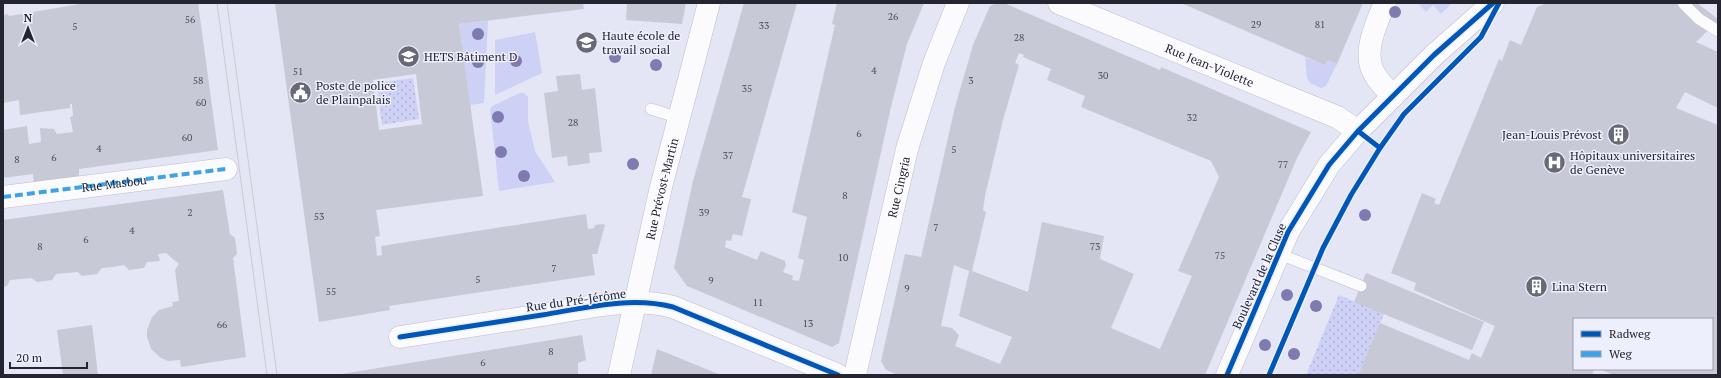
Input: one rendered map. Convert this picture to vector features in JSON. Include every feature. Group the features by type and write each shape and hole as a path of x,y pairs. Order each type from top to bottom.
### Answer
{"street":[{"name":"Rue Prévost-Martin","path":"619,375 634,302 709,3"},
{"name":"Rue Cingria","path":"855,375 907,150 934,63 958,3"},
{"name":"Rue Jean-Violette","path":"1059,3 1337,118 1358,131"},
{"path":"1385,3 1374,28 1370,48 1372,68 1378,80 1392,96"},
{"name":"Boulevard de la Cluse","path":"1227,375 1288,232 1319,179 1338,153 1392,96 1434,55 1493,3"},
{"name":"Rue Masbou","path":"3,197 226,169"},
{"name":"Rue du Pré-Jérôme","path":"400,337 634,302 655,303 673,307 838,375"}],"lane":[{"path":"1683,3 1699,19 1718,31"},
{"path":"651,108 679,118"},
{"path":"1278,254 1361,286"}],"shaded area":[{"path":"1418,3 1452,3 1441,14 1433,5 1426,12"},
{"path":"488,21 484,103 470,105 459,24"},
{"path":"535,32 542,73 495,95 495,40"},
{"path":"1305,57 1325,65 1328,60 1337,64 1326,86 1321,88 1310,83 1307,78"},
{"path":"413,78 419,119 382,125 376,83"},
{"path":"520,93 524,93 528,97 528,121 535,151 555,182 499,191 490,109 492,106"},
{"path":"1339,295 1384,314 1358,375 1306,375"}],"building":[{"path":"86,3 198,3 218,150 79,169 79,176 34,183 33,174 3,178 3,130 27,126 29,144 41,142 40,128 54,129 57,134 73,132 70,117 73,116 72,104 70,104 70,108 20,115 19,100 3,103 3,15 8,14 9,16"},
{"path":"275,3 583,3 584,9 459,24 483,196 376,210 380,236 375,237 377,256 382,255 381,246 586,214 588,229 594,228 595,225 605,225 597,254 592,254 595,275 389,306 390,310 319,322","holes":["416,74 422,124 379,130 373,80"]},
{"path":"627,3 686,3 682,24 626,20"},
{"path":"744,3 797,3 742,197 751,199 742,236 733,234 731,241 726,240 725,247 757,260 761,251 785,261 786,265 783,272 793,276 792,280 799,281 804,260 798,258 807,217 792,212 835,25 832,24 837,3 924,3 907,44 891,107 839,343 832,347 687,286 674,268 693,181"},
{"path":"997,3 1004,3 1160,70 1161,67 1311,132 1297,158 1205,375 898,375 886,370 881,361 905,254 921,257 955,107 973,45 990,6","holes":["1019,53 1024,55 1023,57 1051,69 1047,80 1085,96 1081,107 1211,161 1219,177 1178,271 1192,276 1160,349 1111,328 1134,274 1100,259 1104,236 1042,222 1028,292 972,271 986,212 983,210 985,196 1003,120 1019,65 1015,63","954,265 969,271 959,316 1012,337 1000,364 955,346 959,335 952,328 941,326"]},
{"path":"1181,3 1363,3 1337,64 1328,60 1325,65"},
{"name":"Hôpitaux universitaires de Genève","path":"1547,3 1697,3 1718,19 1718,21 1696,42 1718,52 1718,108 1685,92 1676,108 1718,125 1718,375 1614,375 1602,370 1713,370 1713,318 1573,318 1573,370 1594,370 1592,375 1358,375 1380,323 1469,360 1472,353 1481,358 1495,326 1414,290 1416,283 1391,273 1422,193 1436,199 1434,203 1439,205 1499,59 1502,61 1510,40 1521,45 1537,7"},
{"path":"580,74 582,90 595,88 602,152 589,153 590,163 568,166 567,156 552,158 544,93 558,91 556,76"},
{"path":"223,190 230,234 235,238 237,254 233,258 246,357 181,367 180,360 168,361 161,358 151,349 147,337 147,330 152,317 159,310 173,306 172,302 179,301 175,270 179,264 166,253 158,254 160,261 147,262 144,268 129,270 124,265 102,268 97,274 82,276 78,272 56,274 52,280 37,282 31,278 10,280 7,286 3,287 3,220"},
{"path":"1366,273 1484,322 1472,350 1354,302"},
{"path":"92,325 98,375 63,375 57,330"},
{"path":"582,335 586,360 578,363 578,375 335,375"},
{"path":"657,349 721,375 651,375"}],"tram line":[{"path":"217,3 267,375"},
{"path":"227,3 277,375"}],"marked path":[{"path":"3,197 226,169"}],"cycle path":[{"path":"1227,375 1288,232 1329,165 1358,131 1434,55 1493,3"},
{"path":"1380,148 1404,114 1481,37 1499,3"},
{"path":"1269,375 1323,248 1351,195 1380,148 1358,131"},
{"path":"400,337 591,306 624,303 657,304 673,307 838,375"}],"place":[{"name":"Haute école de travail social","path":"586,42"},
{"name":"HETS Bâtiment D","path":"409,56"},
{"name":"Poste de police de Plainpalais","path":"301,92"},
{"name":"Jean-Louis Prévost","path":"1618,134"},
{"name":"Hôpitaux universitaires de Genève","path":"1554,162"},
{"name":"Lina Stern","path":"1537,286"}]}
